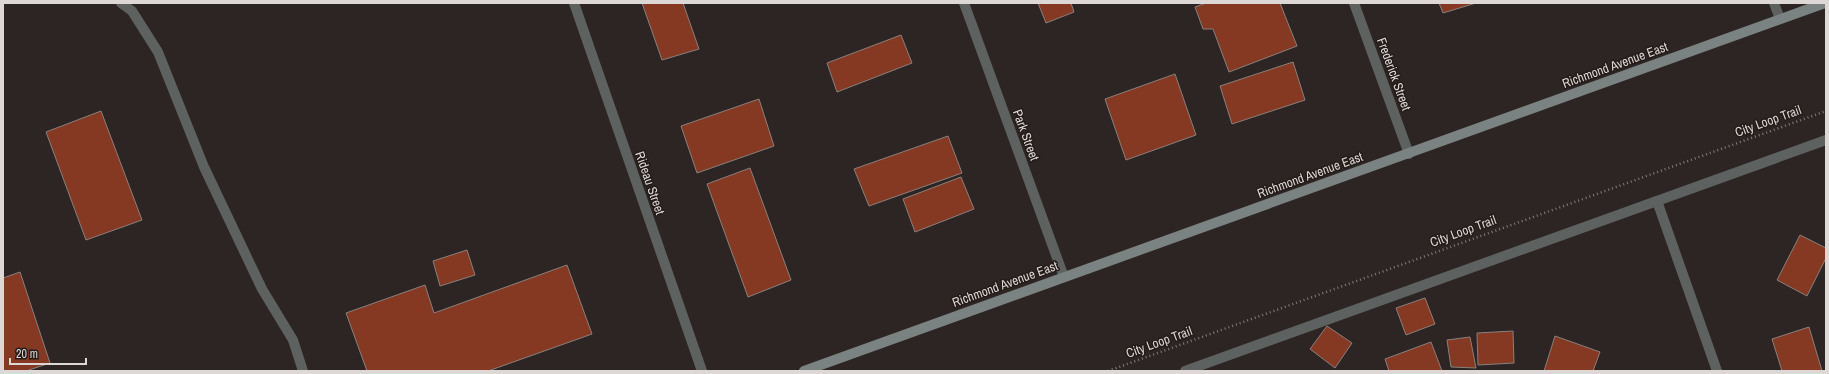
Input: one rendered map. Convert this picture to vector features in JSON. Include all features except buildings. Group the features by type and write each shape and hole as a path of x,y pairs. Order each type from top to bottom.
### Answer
{"main road":[{"name":"Richmond Avenue East","path":"804,371 1825,3"}],"street":[{"path":"121,3 132,11 158,52 204,167 262,289 293,340 303,371"},
{"name":"Rideau Street","path":"574,3 702,371"},
{"name":"Park Street","path":"964,3 1064,277"},
{"name":"Frederick Street","path":"1354,3 1409,154"},
{"path":"1774,3 1780,19"},
{"path":"1185,371 1826,140"},
{"path":"1657,201 1717,371"}],"path":[{"name":"City Loop Trail","path":"1108,371 1826,111"}]}
